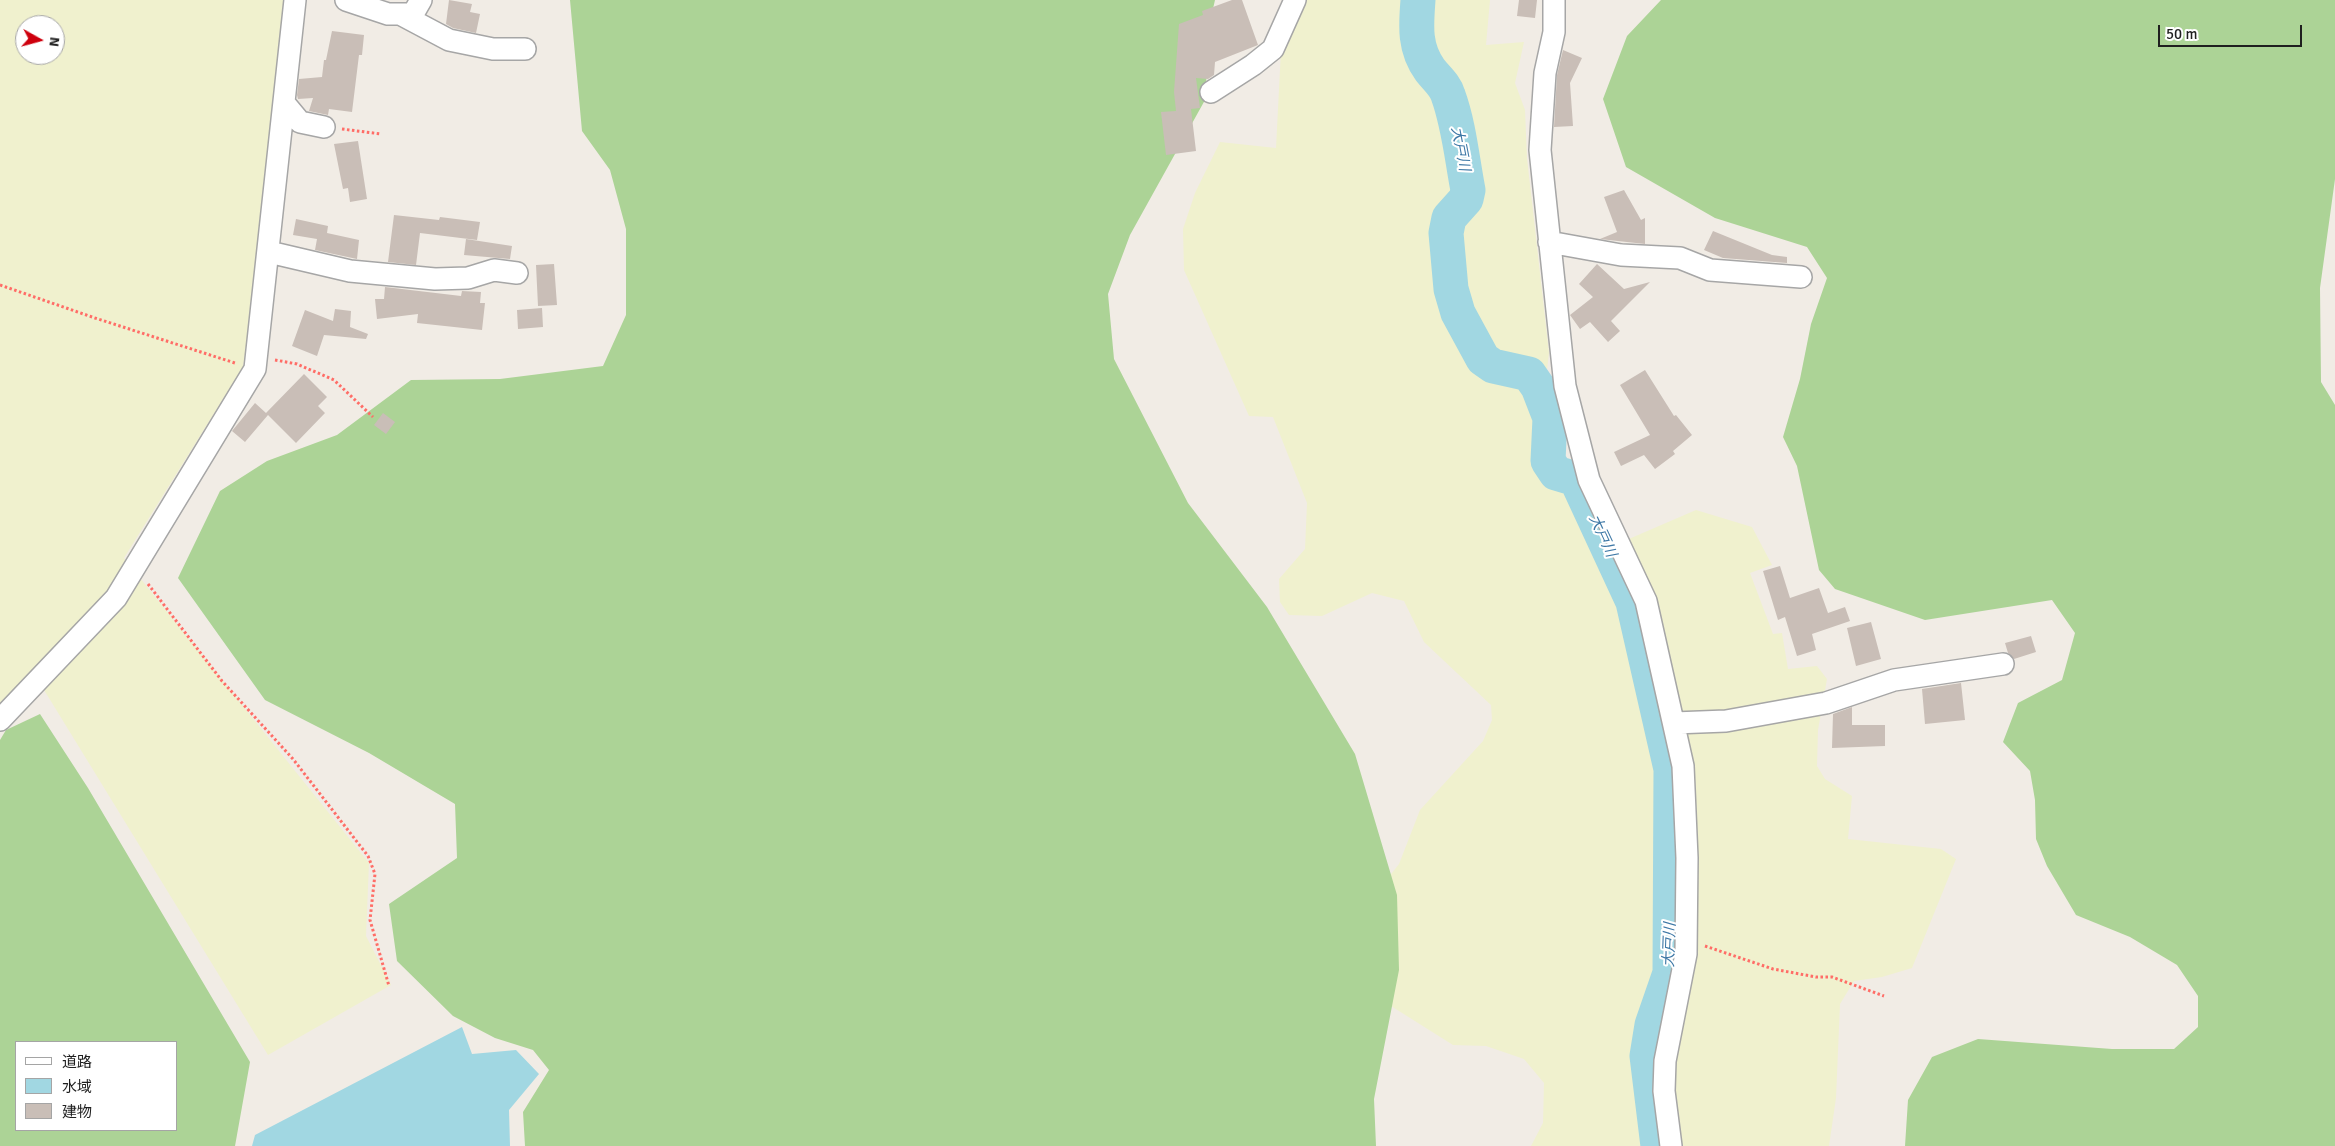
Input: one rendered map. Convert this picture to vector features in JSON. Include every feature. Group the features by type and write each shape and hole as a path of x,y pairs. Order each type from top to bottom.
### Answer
{"street":[{"path":"0,720 116,598 256,362 295,0"},
{"path":"346,0 388,14 413,14 421,0"},
{"path":"1210,92 1273,49 1295,0"},
{"path":"1554,0 1554,32 1546,73 1540,150 1564,386 1590,480 1646,601 1683,766 1687,858 1686,954 1665,1061 1664,1091 1671,1146"},
{"path":"400,14 449,40 493,49 525,49"},
{"path":"285,104 300,122 324,126"},
{"path":"1549,242 1621,256 1680,258 1710,270 1801,277"},
{"path":"269,252 350,271 435,279 468,278 494,270 516,273"},
{"path":"1674,724 1735,720 1826,702 1894,680 2003,664"}],"path":[{"path":"324,126 381,134"},
{"path":"0,285 95,318 256,362 297,364 334,380 373,417"},
{"path":"135,568 222,681 293,758 368,856 375,874 370,920 389,986"},
{"path":"1686,933 1710,950 1773,969 1816,978 1832,977 1884,996"}],"green space":[{"path":"0,0 286,0 255,287 243,367 124,558 369,863 366,936 391,985 268,1055 33,672 0,703"},
{"path":"570,0 1215,0 1210,22 1205,100 1130,235 1108,294 1114,359 1188,503 1267,607 1355,754 1397,895 1399,970 1374,1099 1376,1146 525,1146 523,1112 549,1070 533,1050 495,1038 453,1016 397,961 389,904 457,858 455,804 369,753 265,700 178,578 220,491 267,461 337,435 411,380 500,379 603,366 626,315 626,229 610,170 582,131"},
{"path":"1304,0 1490,0 1486,45 1524,42 1515,83 1525,110 1527,158 1549,353 1545,386 1536,399 1547,421 1542,457 1547,469 1555,476 1571,484 1601,551 1696,510 1752,527 1772,565 1750,573 1773,634 1782,633 1788,669 1817,666 1827,679 1818,730 1817,766 1825,779 1852,796 1848,839 1941,849 1956,859 1912,968 1882,977 1854,981 1840,1004 1836,1098 1829,1146 1531,1146 1543,1123 1544,1083 1524,1059 1486,1046 1453,1045 1391,1006 1381,887 1399,864 1420,810 1483,741 1492,720 1491,705 1424,642 1404,601 1372,593 1322,616 1289,615 1280,602 1279,579 1305,549 1307,503 1273,417 1249,416 1184,270 1183,229 1195,193 1220,142 1276,148 1281,50"},
{"path":"1661,0 2335,0 2335,179 2320,288 2321,382 2335,405 2335,1146 1905,1146 1908,1100 1932,1057 1978,1039 2112,1049 2174,1049 2198,1027 2198,996 2177,965 2130,937 2076,915 2047,866 2036,839 2035,800 2030,771 2003,742 2018,703 2062,680 2075,633 2052,600 1925,620 1835,589 1819,570 1797,466 1783,437 1800,379 1811,324 1827,278 1807,247 1715,218 1626,167 1603,99 1627,36"},
{"path":"40,714 88,788 250,1062 235,1146 0,1146 0,740 6,730"}],"water":[{"path":"462,1027 472,1054 516,1050 539,1074 509,1110 510,1146 252,1146 255,1135"}],"building":[{"path":"449,0 472,4 470,12 480,14 476,33 453,28 446,24"},
{"path":"1232,0 1242,0 1258,45 1215,62 1214,75 1208,79 1196,78 1200,108 1191,109 1196,151 1166,155 1161,112 1176,111 1174,92 1179,24 1203,15 1202,11"},
{"path":"1519,0 1537,0 1535,18 1517,16"},
{"path":"332,31 364,35 362,55 359,55 352,112 329,109 328,115 309,111 313,98 298,99 297,95 299,79 322,77 324,60 326,60"},
{"path":"1563,50 1582,58 1570,83 1573,126 1554,127 1557,75"},
{"path":"358,141 367,199 350,202 348,188 343,189 334,144"},
{"path":"1624,190 1641,220 1645,218 1645,244 1600,239 1617,232 1604,197"},
{"path":"394,215 439,220 440,217 480,222 477,240 420,233 416,265 388,262"},
{"path":"296,219 328,226 327,233 359,240 357,259 315,250 317,239 293,235"},
{"path":"1713,231 1772,255 1787,257 1787,263 1723,258 1704,250"},
{"path":"466,239 512,246 510,259 464,255"},
{"path":"554,264 557,305 538,306 536,265"},
{"path":"1597,264 1624,289 1650,282 1611,321 1620,331 1608,342 1590,322 1580,329 1570,315 1593,297 1579,284"},
{"path":"385,287 461,296 462,291 481,292 480,303 485,303 482,330 417,323 418,314 377,319 375,299 384,299"},
{"path":"542,308 543,327 518,329 517,310"},
{"path":"335,309 351,311 350,327 368,334 366,339 324,335 317,356 292,346 305,310 333,321"},
{"path":"1645,370 1674,416 1676,415 1692,435 1673,451 1675,454 1655,469 1644,455 1621,466 1614,452 1650,435 1620,385"},
{"path":"304,374 327,397 318,406 325,413 296,443 268,415 245,442 232,431 255,403 266,413"},
{"path":"383,413 395,422 386,434 374,425"},
{"path":"1780,566 1790,598 1819,588 1828,613 1845,607 1850,621 1812,634 1816,650 1797,656 1785,617 1778,620 1763,571"},
{"path":"1871,622 1881,659 1856,666 1847,628"},
{"path":"2031,636 2036,652 2014,659 2008,653 2005,643"},
{"path":"1961,683 1965,720 1925,724 1922,689"},
{"path":"1852,707 1852,725 1885,725 1885,746 1832,748 1833,714"}],"waterway":[{"name":"大戸川","path":"1418,0 1417,36 1421,53 1430,70 1447,91 1458,130 1468,190 1466,199 1449,218 1446,233 1451,289 1458,313 1483,359 1493,366 1529,374 1538,387 1550,418 1548,461 1556,473 1576,479 1633,602 1671,769 1670,973 1652,1025 1647,1056 1658,1146"}]}
